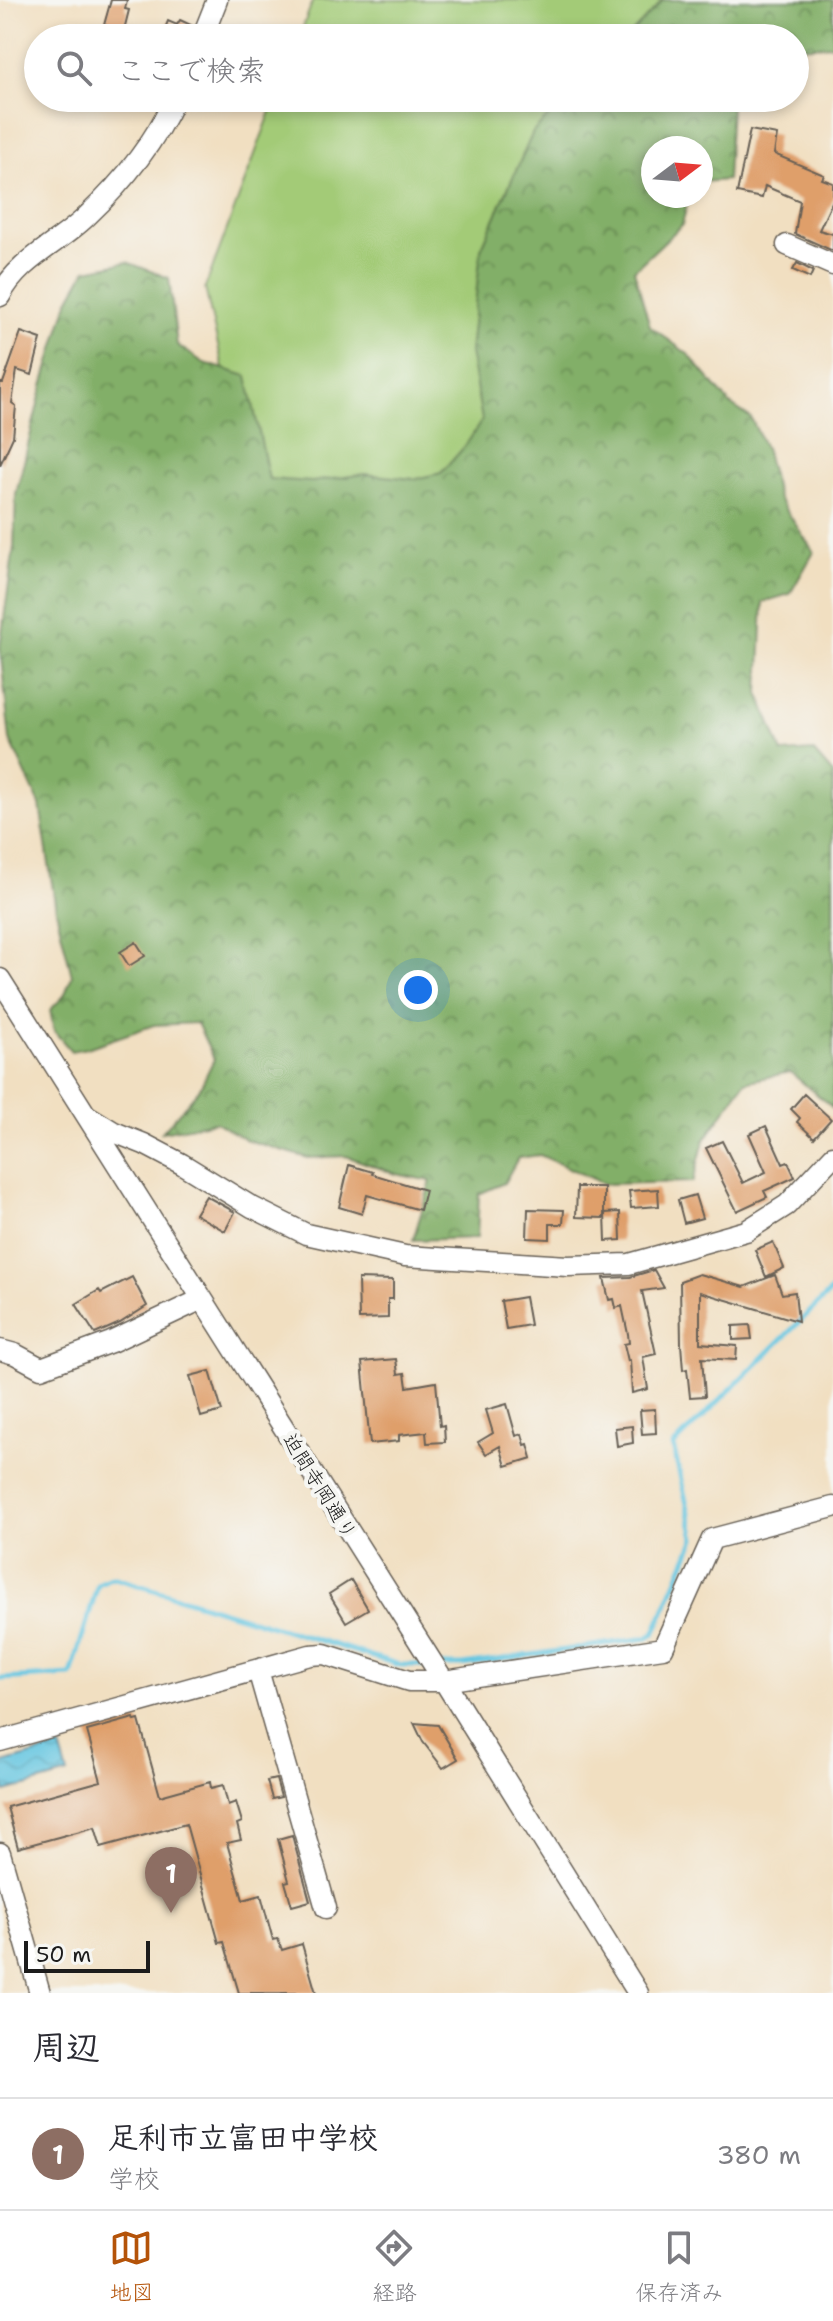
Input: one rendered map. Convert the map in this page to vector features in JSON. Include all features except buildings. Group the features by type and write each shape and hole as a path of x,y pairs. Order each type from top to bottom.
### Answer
{"street":[{"path":"208,24 217,0"},
{"path":"0,296 7,282 26,263 86,217 138,160 169,112"},
{"path":"787,245 833,265"},
{"name":"迫間寺岡通り","path":"0,979 638,1993"},
{"path":"84,1114 182,1164 252,1207 306,1234 405,1256 568,1266 629,1264 746,1231 787,1205 833,1156"},
{"path":"0,1350 41,1368 111,1342 202,1299"},
{"path":"0,1741 310,1655 324,1654 409,1681 444,1681 663,1648 712,1539 833,1507"},
{"path":"258,1670 326,1908"},
{"path":"0,1853 40,1993"}],"green space":[{"path":"313,0 826,0 801,24 304,24"},
{"path":"663,0 833,0 833,45 809,46 809,24 640,24"},
{"path":"271,112 704,112 670,136 641,136 642,208 583,516 258,522 205,288"},
{"path":"553,112 731,112 727,180 713,181 713,136 641,136 641,208 686,208 682,225 634,270 650,326 689,355 730,404 751,418 765,448 778,498 814,552 790,594 763,602 759,693 782,753 813,751 833,774 833,1108 790,1072 745,1082 704,1141 693,1182 604,1184 540,1155 518,1158 504,1183 479,1194 477,1238 413,1240 431,1181 396,1174 346,1156 308,1158 247,1140 215,1122 162,1132 199,1090 214,1059 197,1023 154,1025 71,1051 54,1031 50,1010 64,996 72,976 56,910 40,805 10,740 0,647 14,547 16,494 40,396 68,302 86,270 127,262 169,278 177,345 204,363 247,376 269,479 312,482 364,474 415,479 441,473 466,445 482,420 470,352 481,249 533,132"}],"water":[{"path":"60,1747 68,1774 5,1792 0,1764"}],"waterway":[{"path":"441,1665 463,1665 647,1638 654,1634 695,1538 673,1446 833,1289"},
{"path":"0,1679 71,1675 98,1584 112,1577 400,1665 427,1665"}],"place":[{"name":"足利市立富田中学校","path":"171,1913"}]}
